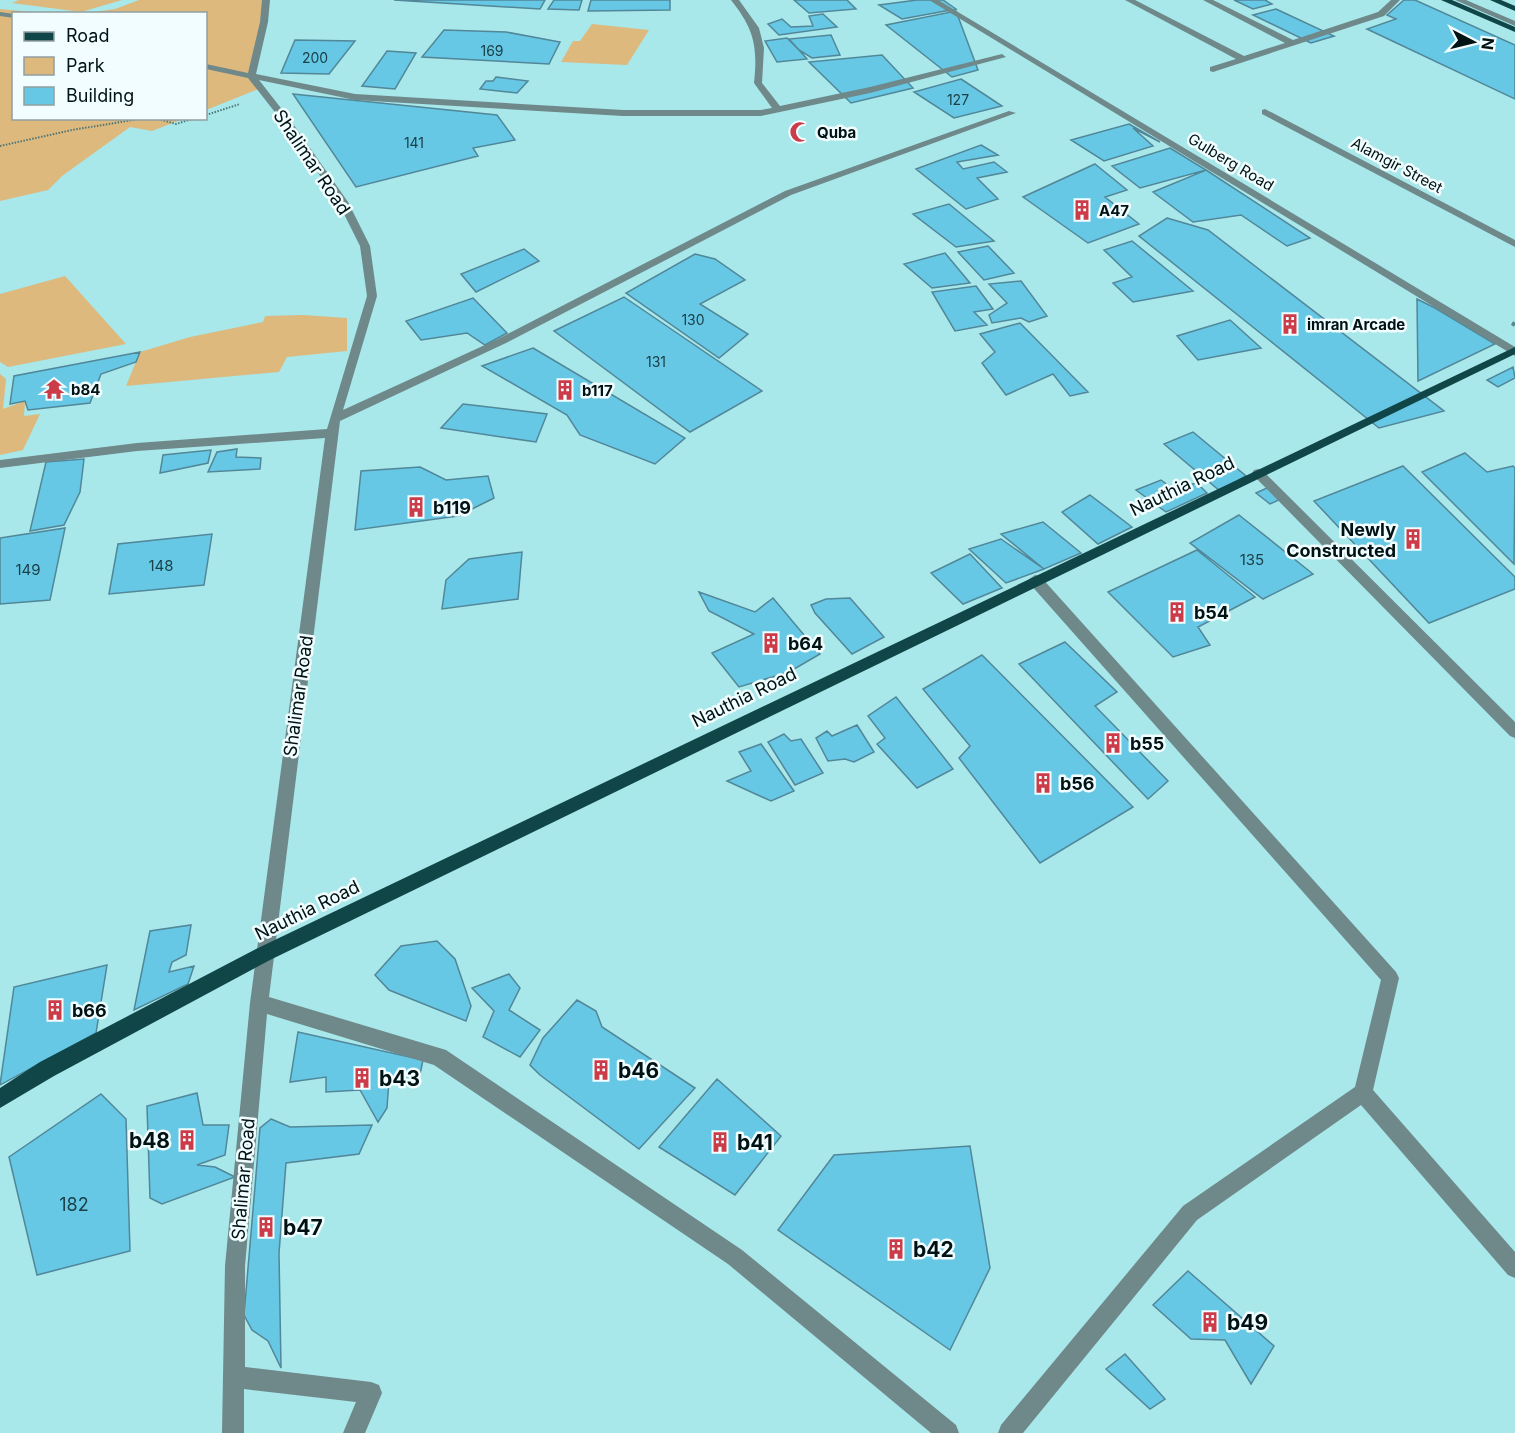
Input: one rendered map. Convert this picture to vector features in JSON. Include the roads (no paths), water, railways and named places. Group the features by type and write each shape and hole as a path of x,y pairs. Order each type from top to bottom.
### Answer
{"main road":[{"path":"1445,0 1515,30"},
{"path":"1494,0 1513,7"},
{"name":"Nauthia Road","path":"0,1099 47,1069 264,954 1035,580 1515,351"}],"street":[{"path":"251,76 264,22 266,0"},
{"path":"735,0 755,24 760,67 758,83 778,110"},
{"name":"Gulberg Road","path":"933,0 1515,351"},
{"path":"1130,0 1243,59"},
{"path":"1207,0 1292,43"},
{"path":"1213,69 1381,14 1396,0"},
{"path":"1459,0 1515,24"},
{"path":"207,67 355,97 623,113 761,113 1002,57"},
{"name":"Shalimar Road","path":"233,1433 235,1266 264,954 334,419 372,296 364,246 343,202 288,123 251,76"},
{"name":"Alamgir Street","path":"1265,112 1515,244"},
{"path":"334,419 502,341 788,193 1011,113"},
{"path":"0,464 137,447 333,433"},
{"path":"1258,473 1515,732"},
{"path":"1009,1433 1190,1213 1363,1093 1390,978 1035,580"},
{"path":"259,1003 439,1057 735,1257 948,1433"},
{"path":"1363,1093 1515,1268"},
{"path":"234,1377 370,1393 354,1433"}],"place":[{"name":"Quba","path":"800,132"},
{"name":"A47","path":"1082,210"},
{"name":"imran Arcade","path":"1290,324"},
{"name":"b84","path":"54,389"},
{"name":"b117","path":"565,390"},
{"name":"b119","path":"416,507"},
{"name":"Newly Constructed","path":"1413,539"},
{"name":"b54","path":"1177,612"},
{"name":"b64","path":"771,643"},
{"name":"b55","path":"1113,743"},
{"name":"b56","path":"1043,783"},
{"name":"b66","path":"55,1010"},
{"name":"b46","path":"601,1070"},
{"name":"b43","path":"362,1078"},
{"name":"b48","path":"187,1140"},
{"name":"b41","path":"720,1142"},
{"name":"b47","path":"266,1227"},
{"name":"b42","path":"896,1249"},
{"name":"b49","path":"1210,1322"}]}
